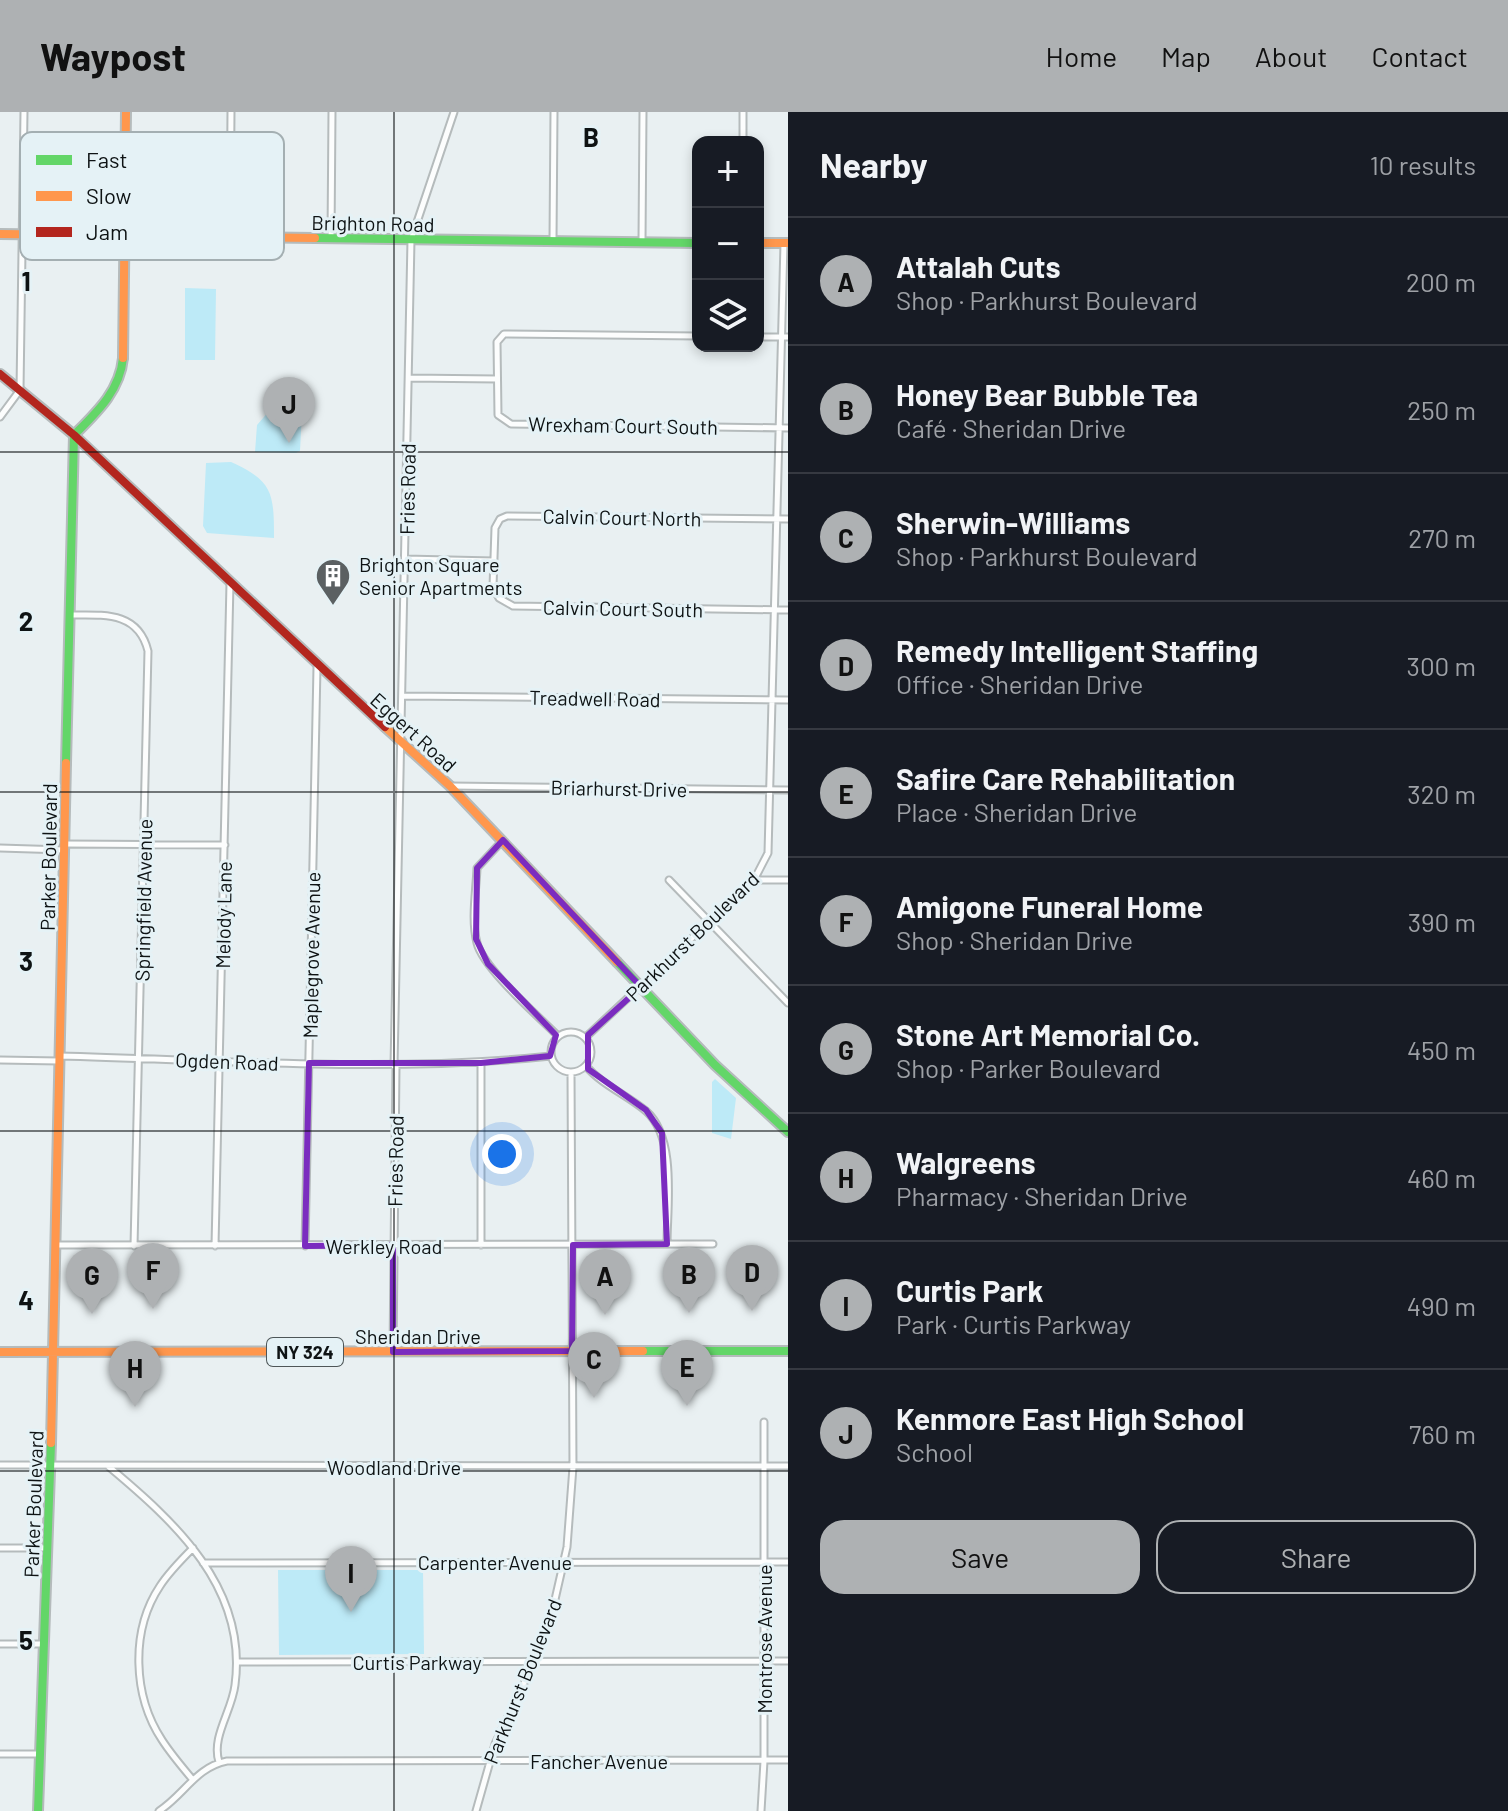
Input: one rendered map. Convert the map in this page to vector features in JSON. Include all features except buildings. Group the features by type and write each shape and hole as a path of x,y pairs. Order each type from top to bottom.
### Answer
{"street":[{"path":"126,112 126,132"},
{"path":"231,112 231,132"},
{"path":"331,239 332,112"},
{"name":"Fries Road","path":"393,1352 395,1066 411,240 454,112"},
{"path":"553,241 554,112"},
{"path":"642,242 643,112"},
{"path":"743,112 743,136"},
{"name":"Brighton Road","path":"284,238 692,243"},
{"path":"764,243 786,243"},
{"name":"Parkhurst Boulevard","path":"586,1037 754,880 768,853 786,243"},
{"path":"0,417 20,390 23,260"},
{"path":"74,435 112,394 121,373 123,260"},
{"name":"Wrexham Court South","path":"692,336 504,334 497,342 497,410 501,419 511,424 788,428"},
{"path":"764,337 785,337"},
{"name":"Eggert Road","path":"0,374 74,435 450,786 715,1065 788,1132"},
{"path":"409,378 497,379"},
{"name":"Parker Boulevard","path":"38,1811 48,1548 74,435"},
{"name":"Calvin Court North","path":"494,561 495,528 500,519 507,516 788,519"},
{"path":"405,559 494,561"},
{"name":"Calvin Court South","path":"494,561 495,593 503,602 513,606 788,610"},
{"name":"Melody Lane","path":"215,1246 230,583"},
{"name":"Springfield Avenue","path":"70,615 119,617 138,629 148,651 134,1246"},
{"name":"Maplegrove Avenue","path":"305,1246 317,665"},
{"name":"Treadwell Road","path":"402,696 788,700"},
{"name":"Briarhurst Drive","path":"450,786 788,790"},
{"path":"503,840 477,868 475,931 478,948 488,964 558,1036"},
{"path":"0,848 225,845"},
{"path":"669,880 783,993 788,1003"},
{"path":"754,880 788,880"},
{"path":"570,1031 586,1037 591,1054 586,1066 571,1072 556,1066 551,1056 552,1045 558,1036 570,1031"},
{"name":"Ogden Road","path":"0,1060 139,1058 395,1066 481,1063 551,1056"},
{"path":"481,1063 481,1245"},
{"path":"586,1066 646,1110 662,1133 667,1150 667,1244"},
{"name":"Parkhurst Boulevard","path":"476,1811 489,1761 551,1617 565,1562 571,1518 571,1072"},
{"name":"Werkley Road","path":"55,1245 713,1244"},
{"name":"Sheridan Drive","path":"0,1352 788,1351"},
{"name":"Montrose Avenue","path":"761,1811 764,1761 764,1422"},
{"name":"Woodland Drive","path":"0,1465 788,1466"},
{"path":"108,1466 157,1507 193,1548 231,1617 237,1662 232,1701 217,1744 219,1762 199,1772 159,1811"},
{"path":"0,1548 48,1548"},
{"path":"193,1548 152,1600 143,1627 138,1663 143,1698 155,1727 193,1780"},
{"name":"Carpenter Avenue","path":"203,1563 788,1562"},
{"path":"0,1644 44,1644"},
{"name":"Curtis Parkway","path":"237,1662 788,1661"},
{"path":"0,1754 40,1754"},
{"name":"Fancher Avenue","path":"219,1762 788,1760"}],"highlighted area":[{"path":"503,840 641,987 588,1035 588,1069 646,1110 662,1133 667,1244 573,1245 572,1351 393,1352 393,1245 305,1246 309,1063 481,1063 550,1056 556,1035 488,964 476,939 477,868"}],"shaded area":[{"path":"185,288 216,289 215,360 185,360"},
{"path":"270,410 302,412 300,451 255,452 257,425"},
{"path":"231,462 255,476 268,490 273,510 274,538 207,533 203,526 206,463"},
{"path":"715,1079 736,1098 731,1139 712,1133 712,1082"},
{"path":"278,1570 423,1570 424,1654 279,1655"}],"traffic: fast":[{"path":"315,238 692,243"},
{"path":"66,763 74,435 112,391 123,358"},
{"path":"617,962 715,1065 788,1132"},
{"path":"643,1351 788,1351"},
{"path":"38,1811 51,1443"}],"traffic: slow":[{"path":"126,112 126,132"},
{"path":"0,234 20,234"},
{"path":"284,238 315,238"},
{"path":"764,243 788,243"},
{"path":"123,358 124,260"},
{"path":"385,727 450,786 617,962"},
{"path":"51,1443 66,763"},
{"path":"0,1352 643,1351"}],"traffic: jam":[{"path":"0,374 74,435 385,727"}],"place":[{"name":"Kenmore East High School","path":"289,443"},
{"name":"Brighton Square Senior Apartments","path":"333,607"},
{"name":"Amigone Funeral Home","path":"153,1309"},
{"name":"Remedy Intelligent Staffing","path":"752,1311"},
{"name":"Honey Bear Bubble Tea","path":"689,1313"},
{"name":"Stone Art Memorial Co.","path":"92,1314"},
{"name":"Attalah Cuts","path":"605,1315"},
{"name":"Sherwin-Williams","path":"594,1398"},
{"name":"Safire Care Rehabilitation","path":"687,1406"},
{"name":"Walgreens","path":"135,1407"},
{"name":"Curtis Park","path":"351,1612"}]}
